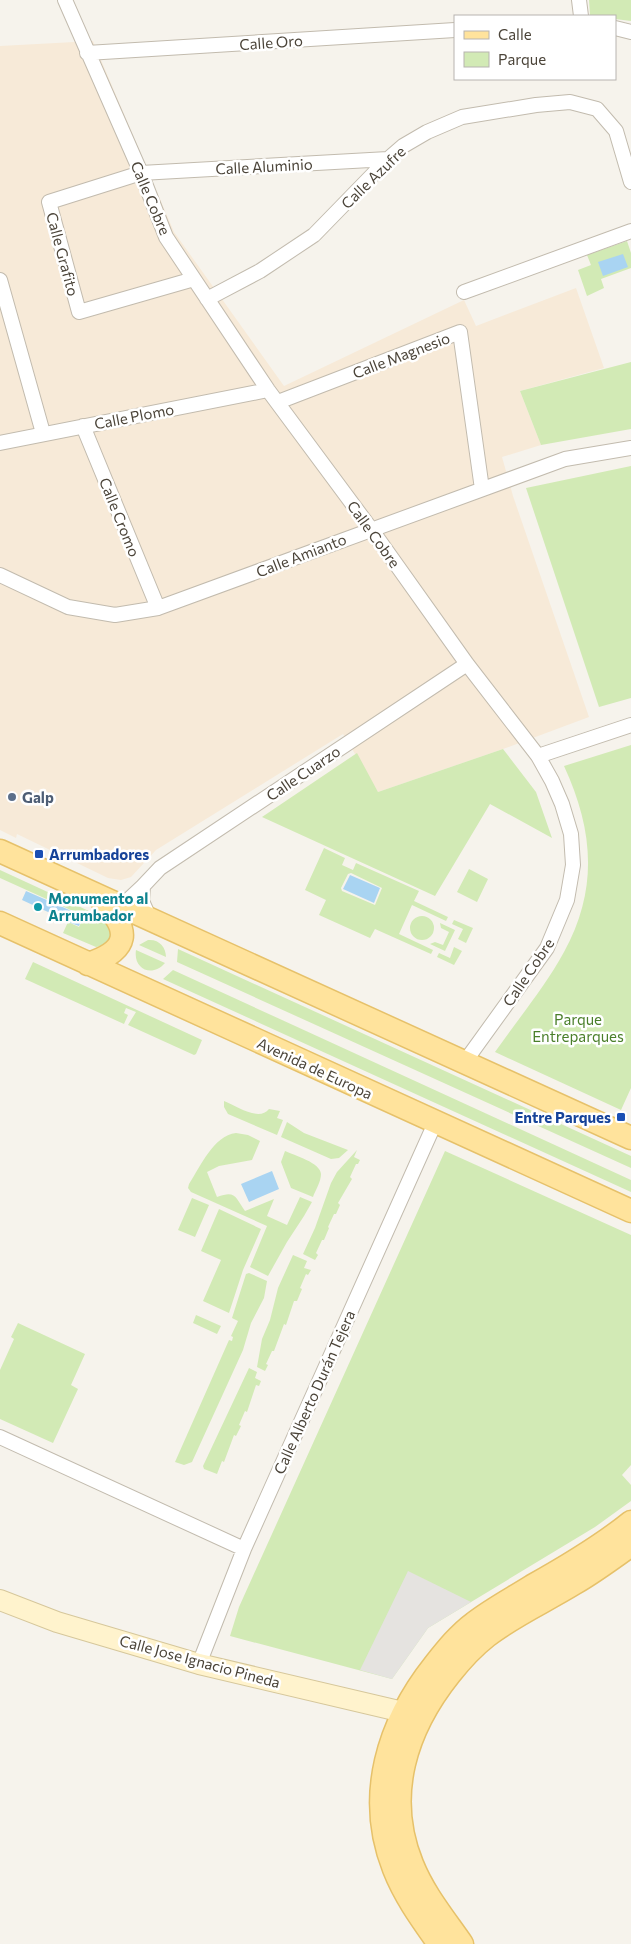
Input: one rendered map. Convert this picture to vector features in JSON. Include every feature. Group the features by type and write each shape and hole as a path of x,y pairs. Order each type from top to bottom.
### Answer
{"main road":[{"path":"0,851 106,901 631,1138"},
{"path":"88,964 108,956 122,941 119,920 106,901"},
{"name":"Avenida de Europa","path":"0,923 631,1212"},
{"path":"439,1944 418,1914 394,1869 386,1842 382,1815 384,1770 388,1751 403,1712 434,1666 457,1638 473,1623 575,1561 631,1522"},
{"path":"462,1944 421,1884 406,1846 400,1810 401,1784 405,1759 412,1735 430,1702 442,1685 470,1651 487,1636 509,1620 575,1583 631,1545"}],"street":[{"name":"Calle Cobre","path":"65,0 166,238 268,390 371,529 467,664 538,756 562,804 571,834 573,864 567,900 547,948 464,1062"},
{"path":"580,0 581,15"},
{"path":"616,28 631,32"},
{"name":"Calle Oro","path":"87,53 454,30"},
{"name":"Calle Azufre","path":"207,299 260,271 314,236 388,159 403,146 427,132 462,117 536,105 570,102 597,109 616,131 631,182"},
{"name":"Calle Aluminio","path":"140,173 388,159"},
{"name":"Calle Grafito","path":"140,173 49,202 79,312 194,279"},
{"path":"464,292 631,232"},
{"path":"0,280 43,433"},
{"name":"Calle Magnesio","path":"278,402 460,332 482,489"},
{"name":"Calle Plomo","path":"0,443 268,390"},
{"name":"Calle Cromo","path":"83,426 158,608"},
{"name":"Calle Amianto","path":"0,575 68,607 115,615 158,608 564,459 631,448"},
{"name":"Calle Cuarzo","path":"106,901 128,900 160,868 467,664"},
{"path":"538,756 631,725"},
{"path":"143,886 142,901 150,920"},
{"name":"Calle Alberto Durán Tejera","path":"199,1664 244,1549 435,1122"},
{"path":"0,1437 244,1549"},
{"name":"Calle Jose Ignacio Pineda","path":"0,1600 57,1622 199,1664 403,1712"}],"shaded area":[{"path":"93,41 174,232 284,386 464,300 476,326 576,288 604,368 520,391 541,445 502,457 513,496 589,717 378,792 343,734 156,850 131,877 121,880 108,878 17,834 16,838 0,830 0,46"},
{"path":"408,1571 471,1602 428,1628 392,1679 360,1670"}],"green space":[{"path":"589,0 631,0 631,21 616,19 616,15 590,15"},
{"path":"627,241 631,253 631,268 601,279 604,288 587,296 578,270 591,265 587,255"},
{"path":"631,362 631,429 541,445 520,391"},
{"path":"631,466 631,698 599,707 526,488"},
{"name":"Parque Entreparques","path":"631,745 631,1088 621,1110 495,1052 557,965 575,928 583,905 588,859 586,836 574,789 564,766"},
{"path":"503,749 536,792 552,838 490,804 435,896 262,817 357,753 378,792"},
{"path":"324,848 345,858 342,865 353,870 356,863 419,891 414,901 448,917 446,921 412,905 399,934 433,950 431,954 375,929 370,938 319,915 326,900 305,890","holes":["351,873 382,888 375,905 342,891 341,888 348,874"]},
{"path":"469,869 488,879 477,902 457,892"},
{"path":"0,870 104,918 112,932 108,940 105,944 96,947 63,933 68,922 79,927 84,916 0,878"},
{"path":"422,916 430,920 434,928 430,936 422,940 414,936 410,928 414,920"},
{"path":"454,920 473,928 466,943 458,939 463,929 452,924"},
{"path":"440,923 455,930 445,951 430,944 435,942 443,945 449,932 441,928"},
{"path":"148,940 159,942 165,950 166,957 139,945"},
{"path":"454,947 462,951 454,965 437,957 439,953 450,958"},
{"path":"178,949 631,1156 631,1168 177,962"},
{"path":"136,950 165,963 155,970 144,969 137,962"},
{"path":"33,962 202,1040 196,1054 194,1055 128,1025 136,1012 126,1008 124,1013 128,1015 124,1024 25,979"},
{"path":"173,970 631,1180 631,1192 163,979"},
{"path":"224,1101 254,1114 265,1113 269,1109 280,1111 277,1118 283,1120 277,1135 228,1114 224,1107"},
{"path":"287,1122 304,1133 348,1150 339,1158 331,1159 281,1137"},
{"path":"236,1133 248,1135 260,1141 252,1160 219,1166 207,1172 217,1197 228,1194 234,1196 245,1211 274,1199 267,1216 287,1225 300,1197 312,1202 268,1276 250,1267 267,1226 191,1192 188,1188 214,1146 228,1135"},
{"path":"357,1150 354,1157 360,1160 356,1164 350,1177 352,1179 338,1203 340,1205 316,1253 318,1255 315,1260 303,1254 315,1228 331,1183 337,1172"},
{"path":"285,1151 312,1163 320,1170 320,1180 313,1197 291,1188 281,1162"},
{"path":"445,1151 631,1235 631,1465 622,1475 631,1485 631,1501 595,1527 428,1628 392,1679 230,1636 239,1607"},
{"path":"192,1198 209,1205 195,1237 178,1230"},
{"path":"219,1209 261,1229 243,1270 229,1313 203,1301 221,1260 201,1251"},
{"path":"293,1255 307,1261 304,1268 311,1270 308,1275 306,1274 297,1301 294,1301 286,1325 284,1324 274,1351 272,1351 266,1364 268,1365 265,1371 257,1367 262,1339 270,1320 278,1288"},
{"path":"249,1273 267,1281 264,1298 251,1323 243,1350 192,1462 184,1465 175,1462 229,1340 232,1341 233,1337 231,1336 238,1321 232,1318 246,1274"},
{"path":"196,1315 221,1326 217,1334 193,1323"},
{"path":"18,1323 85,1354 71,1385 78,1389 53,1443 0,1419 0,1370 14,1339 11,1337"},
{"path":"249,1368 257,1372 255,1378 261,1381 259,1386 256,1385 247,1412 245,1411 239,1425 241,1426 236,1436 234,1435 224,1462 222,1461 217,1474 204,1469 203,1466"}],"water":[{"path":"623,254 628,267 603,276 598,262"},
{"path":"350,875 380,888 374,903 343,889"},
{"path":"26,891 83,916 79,926 68,922 71,921 69,919 71,914 66,911 63,917 52,911 61,918 22,900"},
{"path":"272,1171 279,1189 249,1202 241,1184"}],"place":[{"name":"Galp","path":"12,797"},
{"name":"Arrumbadores","path":"39,854"},
{"name":"Monumento al Arrumbador","path":"38,907"},
{"name":"Entre Parques","path":"621,1117"}]}
